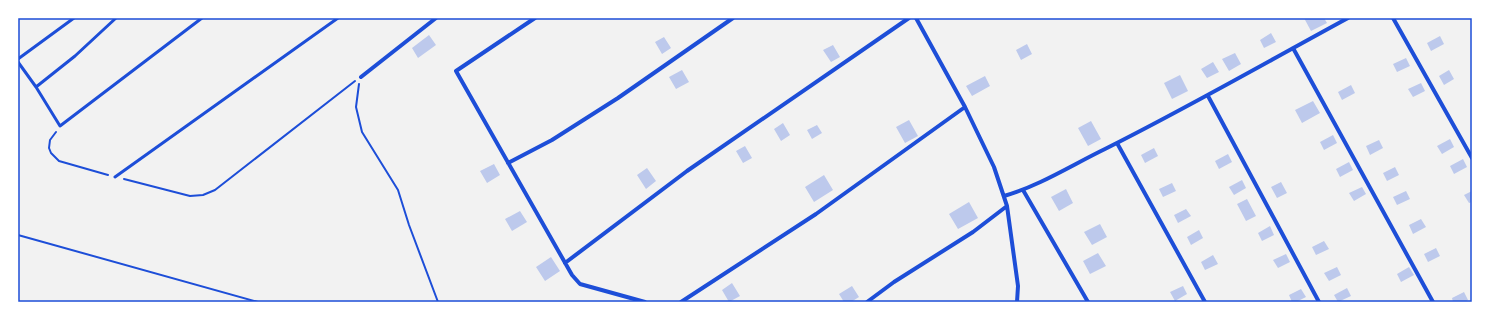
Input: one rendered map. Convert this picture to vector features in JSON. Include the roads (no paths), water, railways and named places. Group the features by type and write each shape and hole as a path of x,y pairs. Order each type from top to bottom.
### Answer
{"street":[{"path":"361,77 436,18"},
{"path":"534,18 456,71 572,275 580,284 645,302"},
{"path":"508,163 552,140 618,98 734,18"},
{"path":"565,262 687,171 909,18"},
{"path":"916,18 965,107 994,167 1007,206 1018,286 1017,302"},
{"path":"1004,196 1022,190 1118,143 1208,96 1348,18"},
{"path":"1393,18 1472,158"},
{"path":"1293,48 1432,302"},
{"path":"1208,96 1319,302"},
{"path":"681,302 816,214 965,107"},
{"path":"1118,143 1206,302"},
{"path":"1022,190 1088,302"},
{"path":"867,302 894,282 973,232 1007,206"}],"lane":[{"path":"18,59 74,18"},
{"path":"36,87 75,56 116,18"},
{"path":"18,62 36,87 60,126 202,18"},
{"path":"115,177 338,18"}]}
